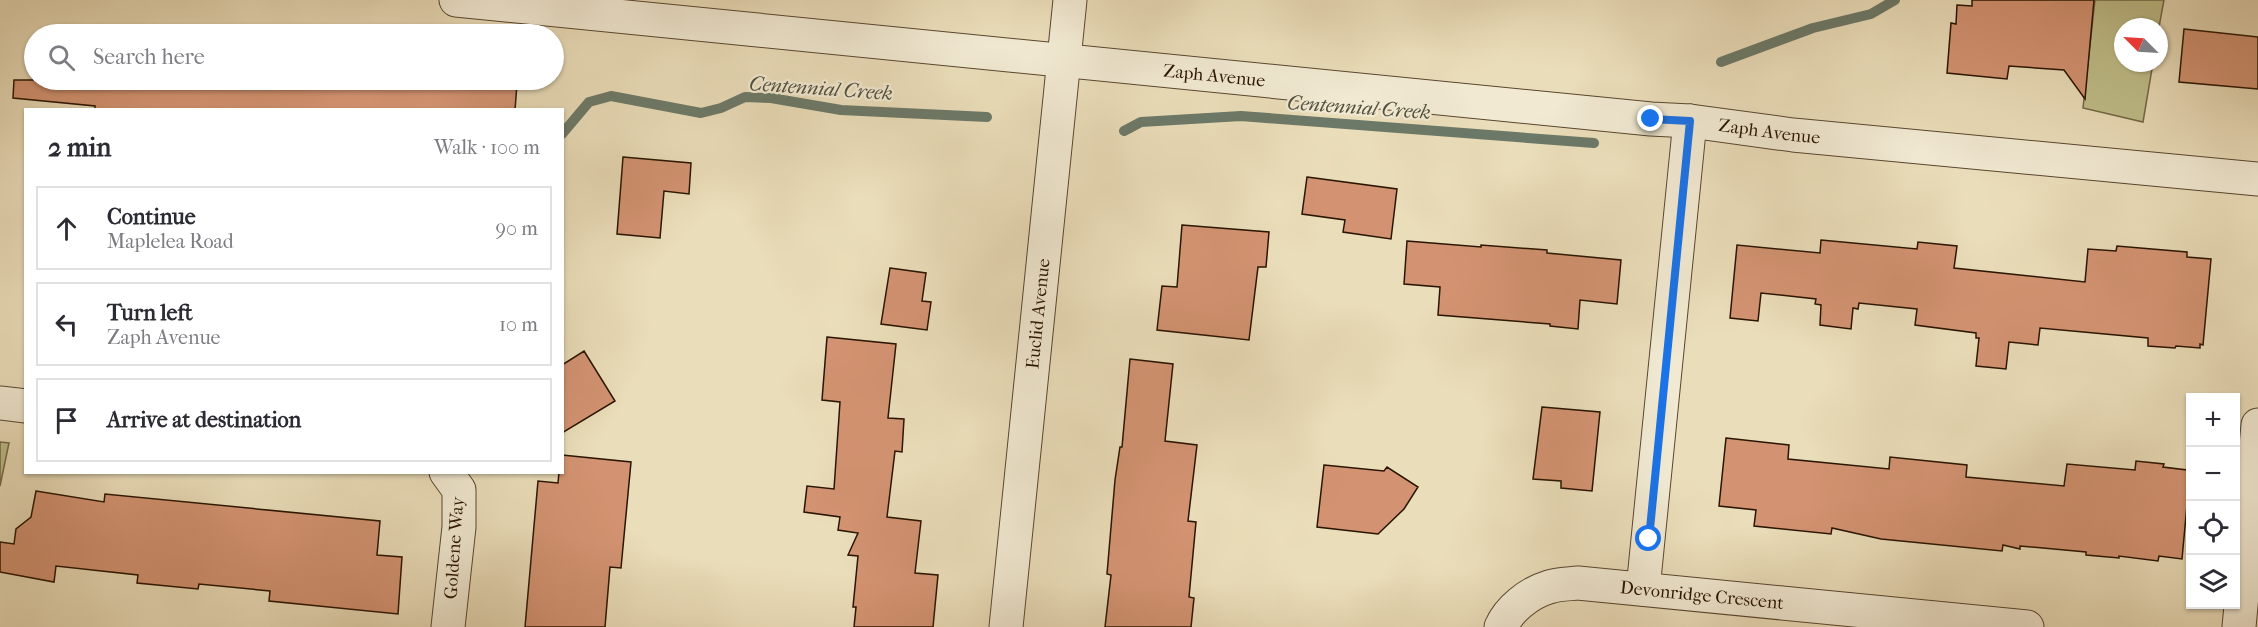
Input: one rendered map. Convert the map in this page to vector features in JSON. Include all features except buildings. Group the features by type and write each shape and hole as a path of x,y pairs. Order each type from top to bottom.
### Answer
{"street":[{"name":"Zaph Avenue","path":"456,0 504,2 1063,62 1690,121 1793,135 2258,179"},
{"name":"Euclid Avenue","path":"1006,627 1070,0"},
{"path":"1643,589 1690,121"},
{"path":"0,403 24,406"},
{"path":"2239,627 2258,425"},
{"name":"Goldene Way","path":"447,474 459,490 459,527 448,627"},
{"name":"Devonridge Crescent","path":"1501,627 1506,615 1524,600 1549,587 1578,583 2027,627"}],"shaded area":[{"path":"2095,0 2164,0 2161,18 2114,18 2114,72 2151,72 2143,122 2083,108"},
{"path":"0,442 9,443 0,486"}],"waterway":[{"name":"Centennial Creek","path":"1721,62 1813,28 1871,14 1895,0"},
{"name":"Centennial Creek","path":"564,132 589,102 611,96 701,113 721,108 745,97 771,98 841,110 987,117"},
{"name":"Centennial Creek","path":"1124,131 1141,122 1241,116 1594,143"}],"route":[{"path":"1649,539 1690,121 1651,119"}]}
